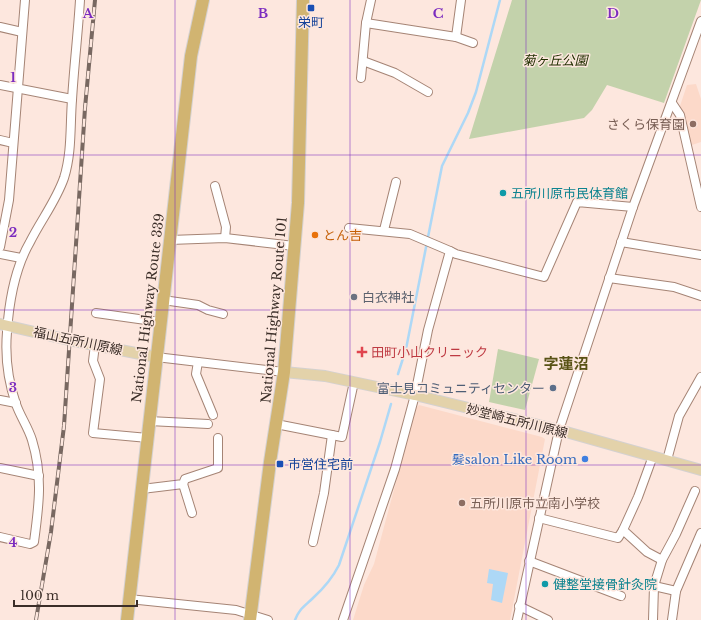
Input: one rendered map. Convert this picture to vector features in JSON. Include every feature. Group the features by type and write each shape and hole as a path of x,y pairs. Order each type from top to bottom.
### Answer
{"highway":[{"name":"National Highway Route 339","path":"127,620 191,56 204,0"},
{"name":"National Highway Route 101","path":"251,618 284,372 298,204 303,0"}],"main road":[{"name":"福山五所川原線","path":"4,325 156,357"},
{"name":"妙堂崎五所川原線","path":"284,372 325,376 415,395 559,430 701,470"}],"street":[{"path":"0,247 9,200 25,0"},
{"path":"0,537 30,544 34,542 40,497 39,476 32,440 16,403 7,362 4,325 21,258 50,208 64,177 70,145 80,0"},
{"path":"361,78 366,23 371,0"},
{"path":"456,37 461,0"},
{"path":"517,620 559,430 633,206 701,21"},
{"path":"366,23 456,37 473,43"},
{"path":"0,27 22,32"},
{"path":"362,61 395,73 428,92"},
{"path":"0,85 72,100"},
{"path":"672,103 680,115 701,207"},
{"path":"0,140 13,143"},
{"path":"384,230 396,182"},
{"path":"215,186 226,226 225,238"},
{"path":"0,198 9,200"},
{"path":"349,228 384,230 410,234 450,250 456,254 544,277 577,202 633,206"},
{"path":"170,240 225,238 294,246"},
{"path":"621,242 701,255"},
{"path":"343,620 395,470 415,395 428,330 450,250"},
{"path":"0,254 21,258"},
{"path":"609,278 674,287 701,296"},
{"path":"163,300 198,305 208,310 223,314"},
{"path":"96,313 160,322"},
{"path":"95,345 93,361 100,379 93,433 148,438"},
{"path":"156,357 284,372"},
{"path":"198,362 196,374 213,415"},
{"path":"667,460 679,416 701,377"},
{"path":"276,424 342,437 354,382"},
{"path":"0,400 16,403"},
{"path":"149,421 208,424"},
{"path":"313,542 324,493 332,435"},
{"path":"192,513 183,484 185,479 218,468 218,438"},
{"path":"539,518 618,538 638,498 653,456"},
{"path":"0,468 39,476"},
{"path":"142,489 183,484"},
{"path":"653,620 654,586 662,560 676,534 695,491"},
{"path":"623,530 647,552 662,560"},
{"path":"672,620 676,591 701,533"},
{"path":"529,562 621,596"},
{"path":"654,586 676,591"},
{"path":"130,599 236,610 251,618 268,620"},
{"path":"519,606 548,620"}],"shaded area":[{"name":"さくら保育園","path":"696,84 701,99 701,142 692,145 680,106 687,85"},
{"name":"五所川原市立南小学校","path":"419,405 545,439 510,620 353,620 364,585 374,564 416,408"}],"green space":[{"name":"菊ヶ丘公園","path":"512,0 701,0 664,103 607,85 592,110 584,118 469,139"},
{"path":"498,349 539,359 525,410 489,402"}],"water":[{"path":"489,569 508,573 502,603 491,600 493,584 487,583"}],"waterway":[{"path":"398,374 406,349 442,166 468,113 476,92 500,0"},
{"path":"295,620 300,610 328,582 339,565 380,442 391,404"}],"railway":[{"path":"36,620 51,532 64,426 85,108 95,0"}],"place":[{"name":"栄町","path":"311,8"},
{"name":"さくら保育園","path":"693,124"},
{"name":"五所川原市民体育館","path":"503,193"},
{"name":"とん吉","path":"315,235"},
{"name":"白衣神社","path":"354,297"},
{"name":"田町小山クリニック","path":"362,352"},
{"name":"富士見コミュニティセンター","path":"553,388"},
{"name":"髪salon Like Room","path":"585,459"},
{"name":"市営住宅前","path":"280,464"},
{"name":"五所川原市立南小学校","path":"462,503"},
{"name":"健整堂接骨針灸院","path":"545,584"}],"district":[{"name":"字蓮沼","path":"566,363"}]}
